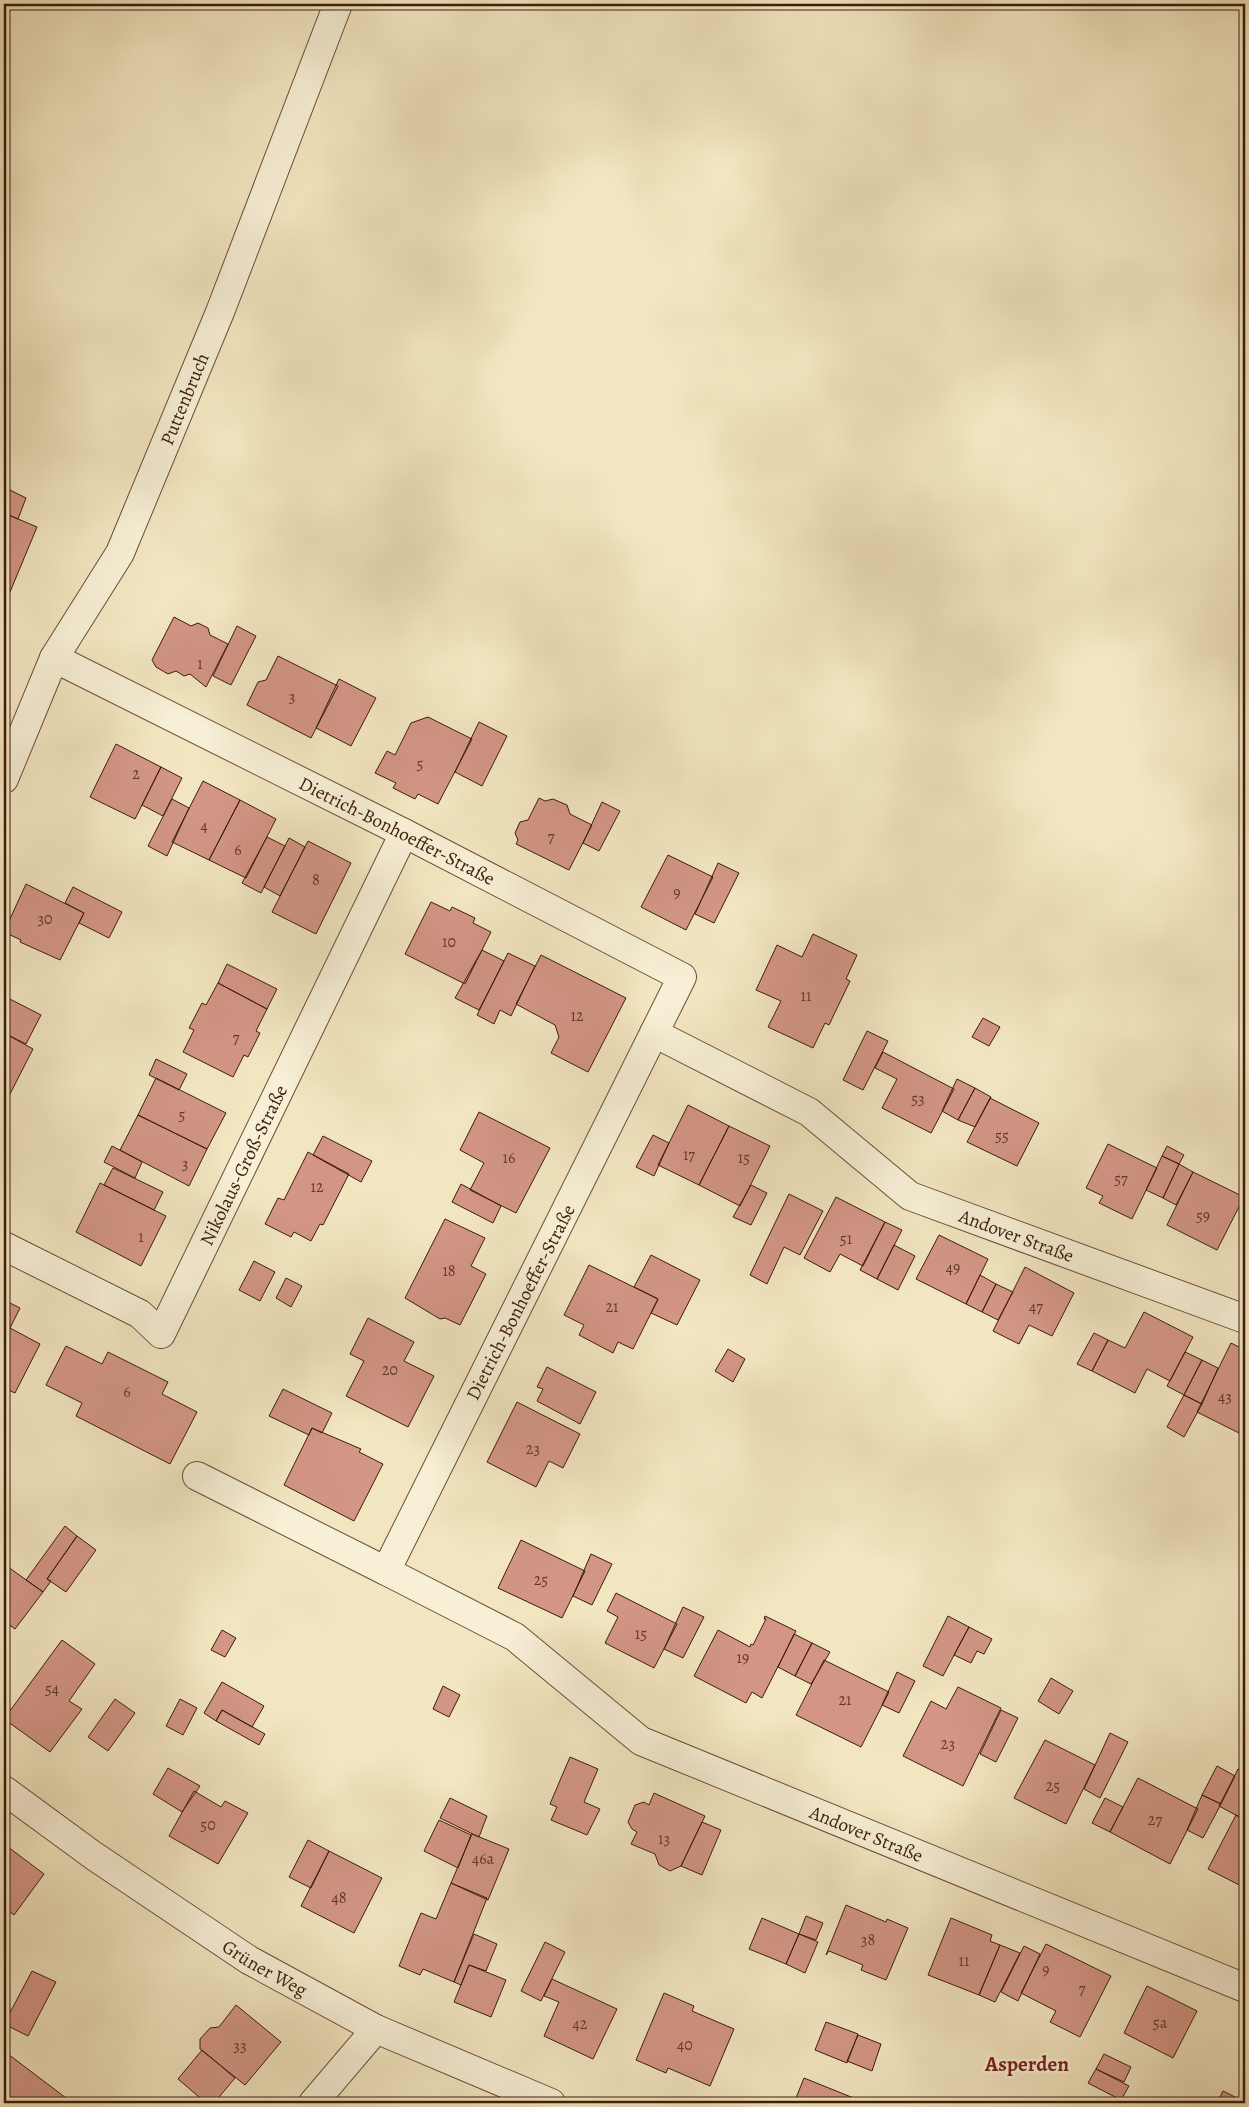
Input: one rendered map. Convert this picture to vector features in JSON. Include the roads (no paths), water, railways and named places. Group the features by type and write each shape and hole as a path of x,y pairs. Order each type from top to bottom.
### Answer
{"street":[{"name":"Puttenbruch","path":"4,779 54,658 120,553 220,312 338,4"},
{"name":"Dietrich-Bonhoeffer-Straße","path":"54,658 404,833 682,977 386,1570"},
{"name":"Nikolaus-Groß-Straße","path":"4,1246 140,1314 161,1334 404,833"},
{"name":"Andover Straße","path":"654,1033 809,1112 910,1196 1245,1319"},
{"path":"197,1476 386,1570"},
{"name":"Andover Straße","path":"386,1570 514,1637 641,1741 1245,1988"},
{"name":"Grüner Weg","path":"4,1790 94,1856 249,1960 376,2029 551,2103"},
{"path":"313,2103 376,2029"}],"district":[{"name":"Asperden","path":"1027,2064"}]}
